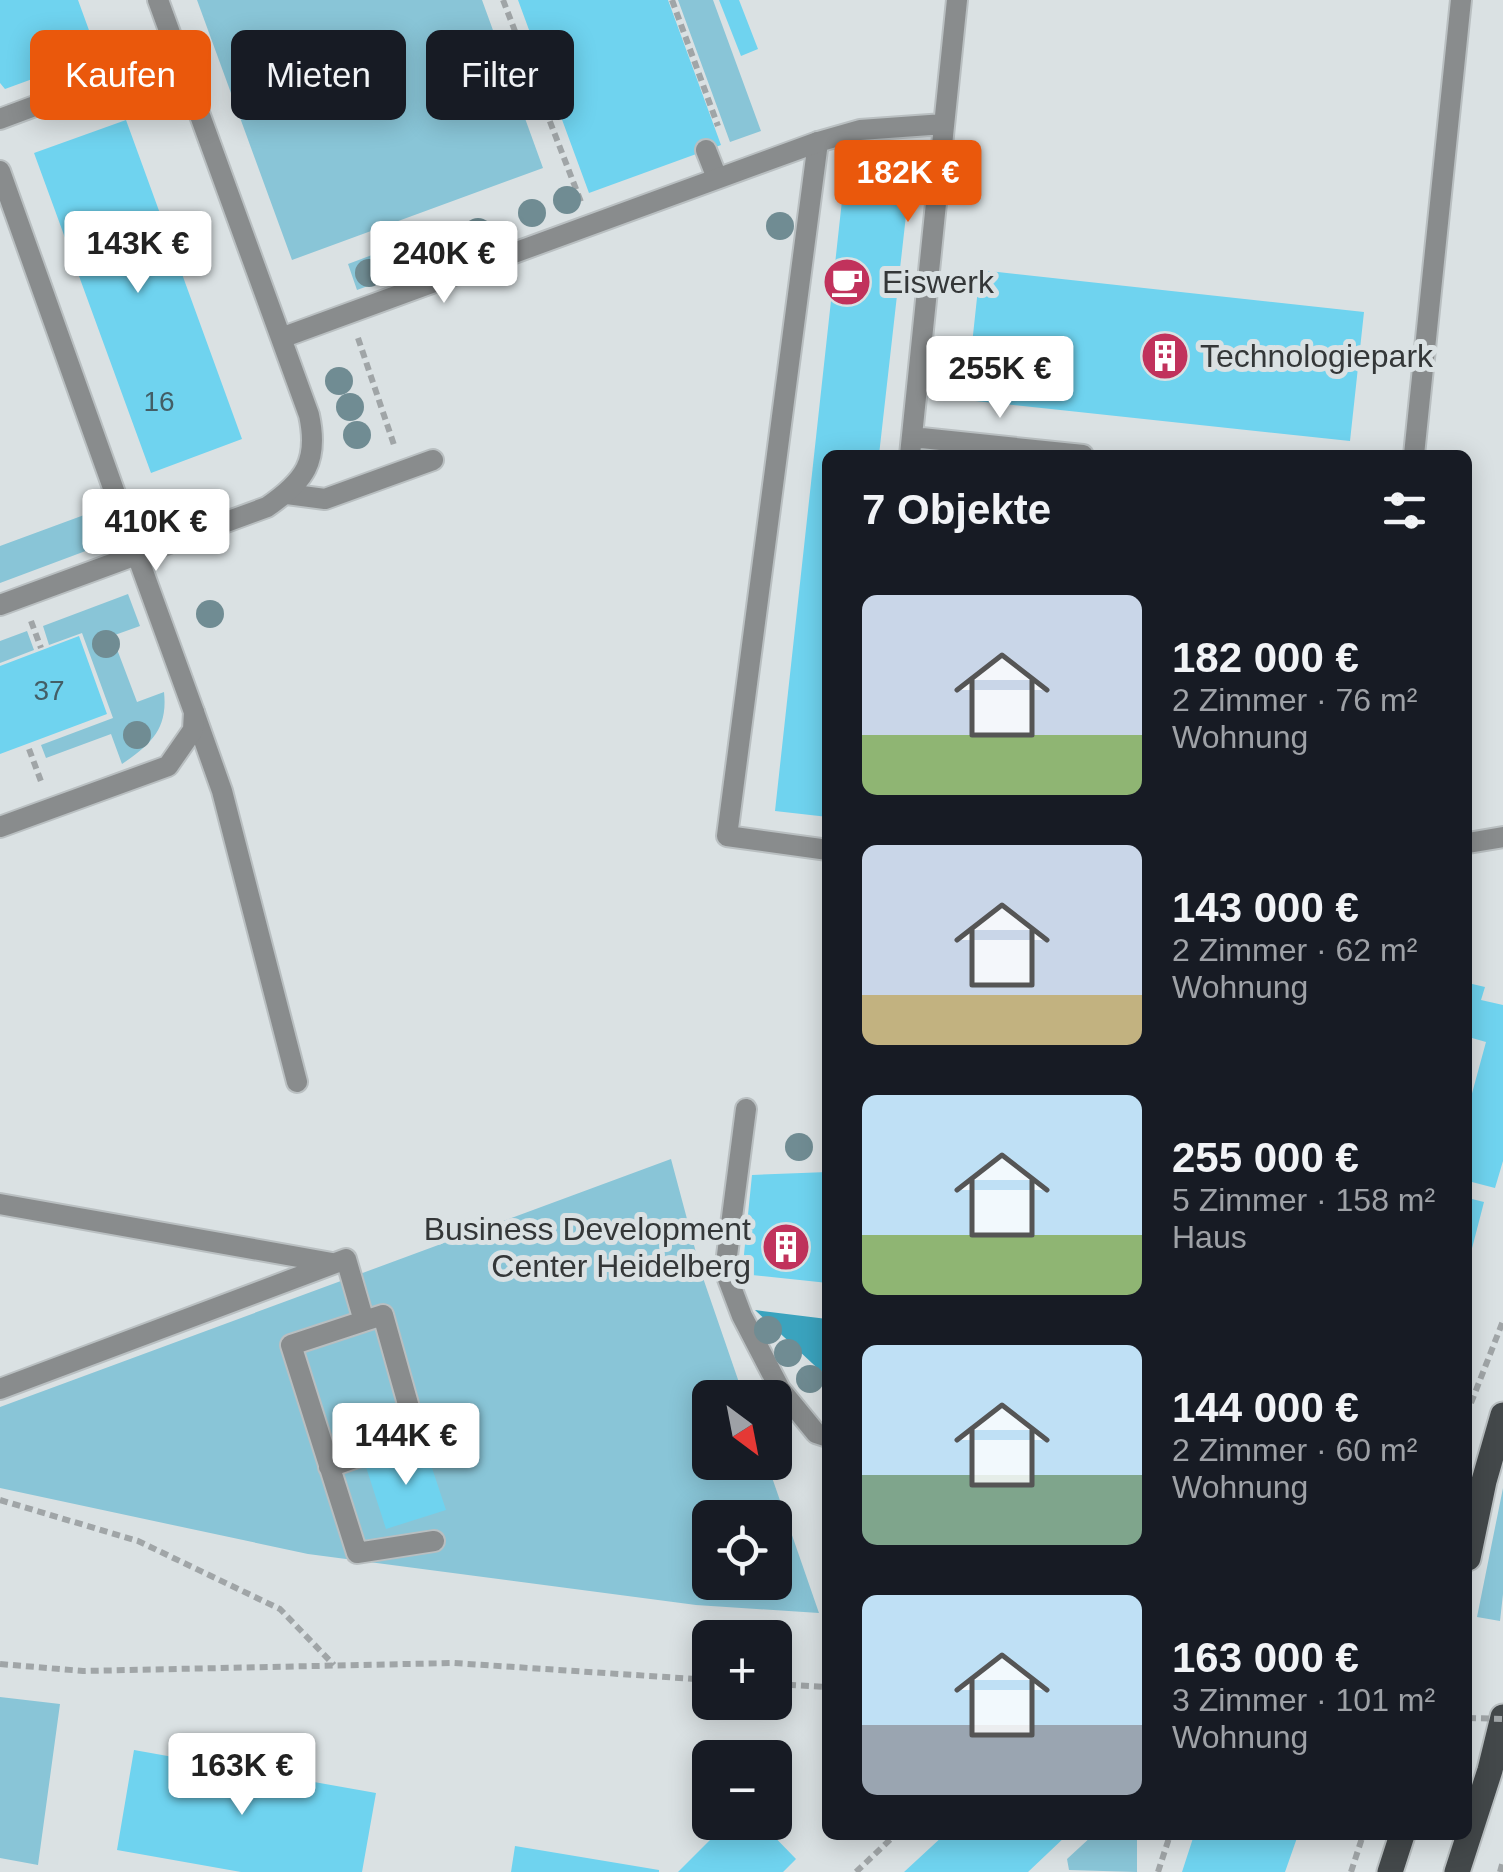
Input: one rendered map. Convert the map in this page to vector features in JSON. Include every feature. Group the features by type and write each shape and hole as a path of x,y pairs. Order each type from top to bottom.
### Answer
{"main road":[{"path":"1472,1539 1503,1415"},
{"path":"1472,1824 1503,1718"},
{"path":"1390,1872 1400,1840"},
{"path":"1456,1872 1467,1840"}],"street":[{"path":"158,0 169,30"},
{"path":"957,0 911,446 987,450"},
{"path":"1415,450 1461,0"},
{"path":"0,119 30,108"},
{"path":"0,605 267,507 304,477 314,437 309,415 202,120"},
{"path":"281,338 818,142 860,130 944,124"},
{"path":"818,142 727,836 822,849"},
{"path":"706,150 726,175"},
{"path":"0,171 222,791 297,1082"},
{"path":"287,494 324,499 433,460"},
{"path":"0,827 168,766 193,730 194,712"},
{"path":"1472,842 1503,837"},
{"path":"746,1110 725,1271 742,1316 780,1389 816,1433 822,1435"},
{"path":"0,1204 334,1263"},
{"path":"0,1389 346,1259 364,1321"},
{"path":"329,1467 417,1436 383,1314 291,1345 329,1467 357,1554 434,1540"}],"path":[{"path":"502,0 513,30"},
{"path":"672,0 726,175"},
{"path":"548,120 590,226"},
{"path":"350,313 403,471"},
{"path":"1472,1402 1503,1321"},
{"path":"0,1500 138,1540 264,1601 280,1609 335,1666"},
{"path":"0,1664 83,1671 454,1663 692,1679"},
{"path":"792,1685 822,1687"},
{"path":"1472,1718 1503,1718"},
{"path":"856,1872 890,1840"},
{"path":"1158,1872 1168,1840"},
{"path":"1351,1872 1361,1840"},
{"path":"1500,1872 1503,1862"}],"shaded area":[{"path":"197,0 482,0 493,30 426,30 426,120 526,120 543,168 292,260 241,120 406,120 406,30 231,30 231,93"},
{"path":"678,0 713,0 761,131 730,142"},
{"path":"396,246 406,272 357,290 348,264"},
{"path":"95,511 107,543 0,583 0,546"},
{"path":"128,594 140,626 112,636 137,702 164,692 160,726 141,750 122,764 111,734 46,758 41,745 113,718 82,633 49,645 43,626"},
{"path":"27,631 34,650 0,663 0,641"},
{"path":"671,1159 702,1275 738,1380 692,1380 692,1480 773,1480 780,1500 692,1500 692,1600 792,1600 792,1535 819,1613 696,1605 308,1554 0,1488 0,1407"},
{"path":"755,1310 822,1318 822,1372"},
{"path":"1503,1488 1503,1594 1500,1621 1477,1617"},
{"path":"0,1697 60,1704 38,1865 0,1858"},
{"path":"1088,1840 1137,1840 1137,1872 1069,1870 1067,1859"}],"building":[{"path":"0,0 78,0 89,30 30,30 30,80 5,89 0,83"},
{"path":"518,0 668,0 721,145 589,193 562,120 574,120 574,30 529,30"},
{"path":"719,0 739,0 758,49 741,56"},
{"path":"126,120 242,439 151,473 34,153"},
{"path":"846,164 911,171 880,450 822,450 822,816 775,811"},
{"name":"Technologiepark","path":"980,270 1364,312 1350,441 966,400"},
{"path":"79,636 107,714 0,754 0,666"},
{"path":"1472,984 1485,987 1481,1000 1503,1005 1503,1161 1495,1188 1472,1182 1472,1093 1486,1042 1472,1038"},
{"name":"Business Development Center Heidelberg","path":"822,1172 822,1282 742,1274 752,1175"},
{"path":"1472,1199 1484,1202 1472,1248"},
{"path":"425,1447 446,1510 386,1529 366,1467"},
{"path":"134,1750 376,1793 362,1872 241,1872 117,1850"},
{"path":"710,1840 778,1840 796,1859 783,1872 678,1872"},
{"path":"939,1840 1062,1840 1028,1872 904,1872"},
{"path":"1192,1840 1296,1840 1285,1872 1182,1872"},
{"path":"515,1846 659,1870 659,1872 511,1872"}],"place":[{"name":"Eiswerk","path":"847,282"},
{"name":"Technologiepark","path":"1165,356"},
{"name":"Business Development Center Heidelberg","path":"786,1247"}]}
